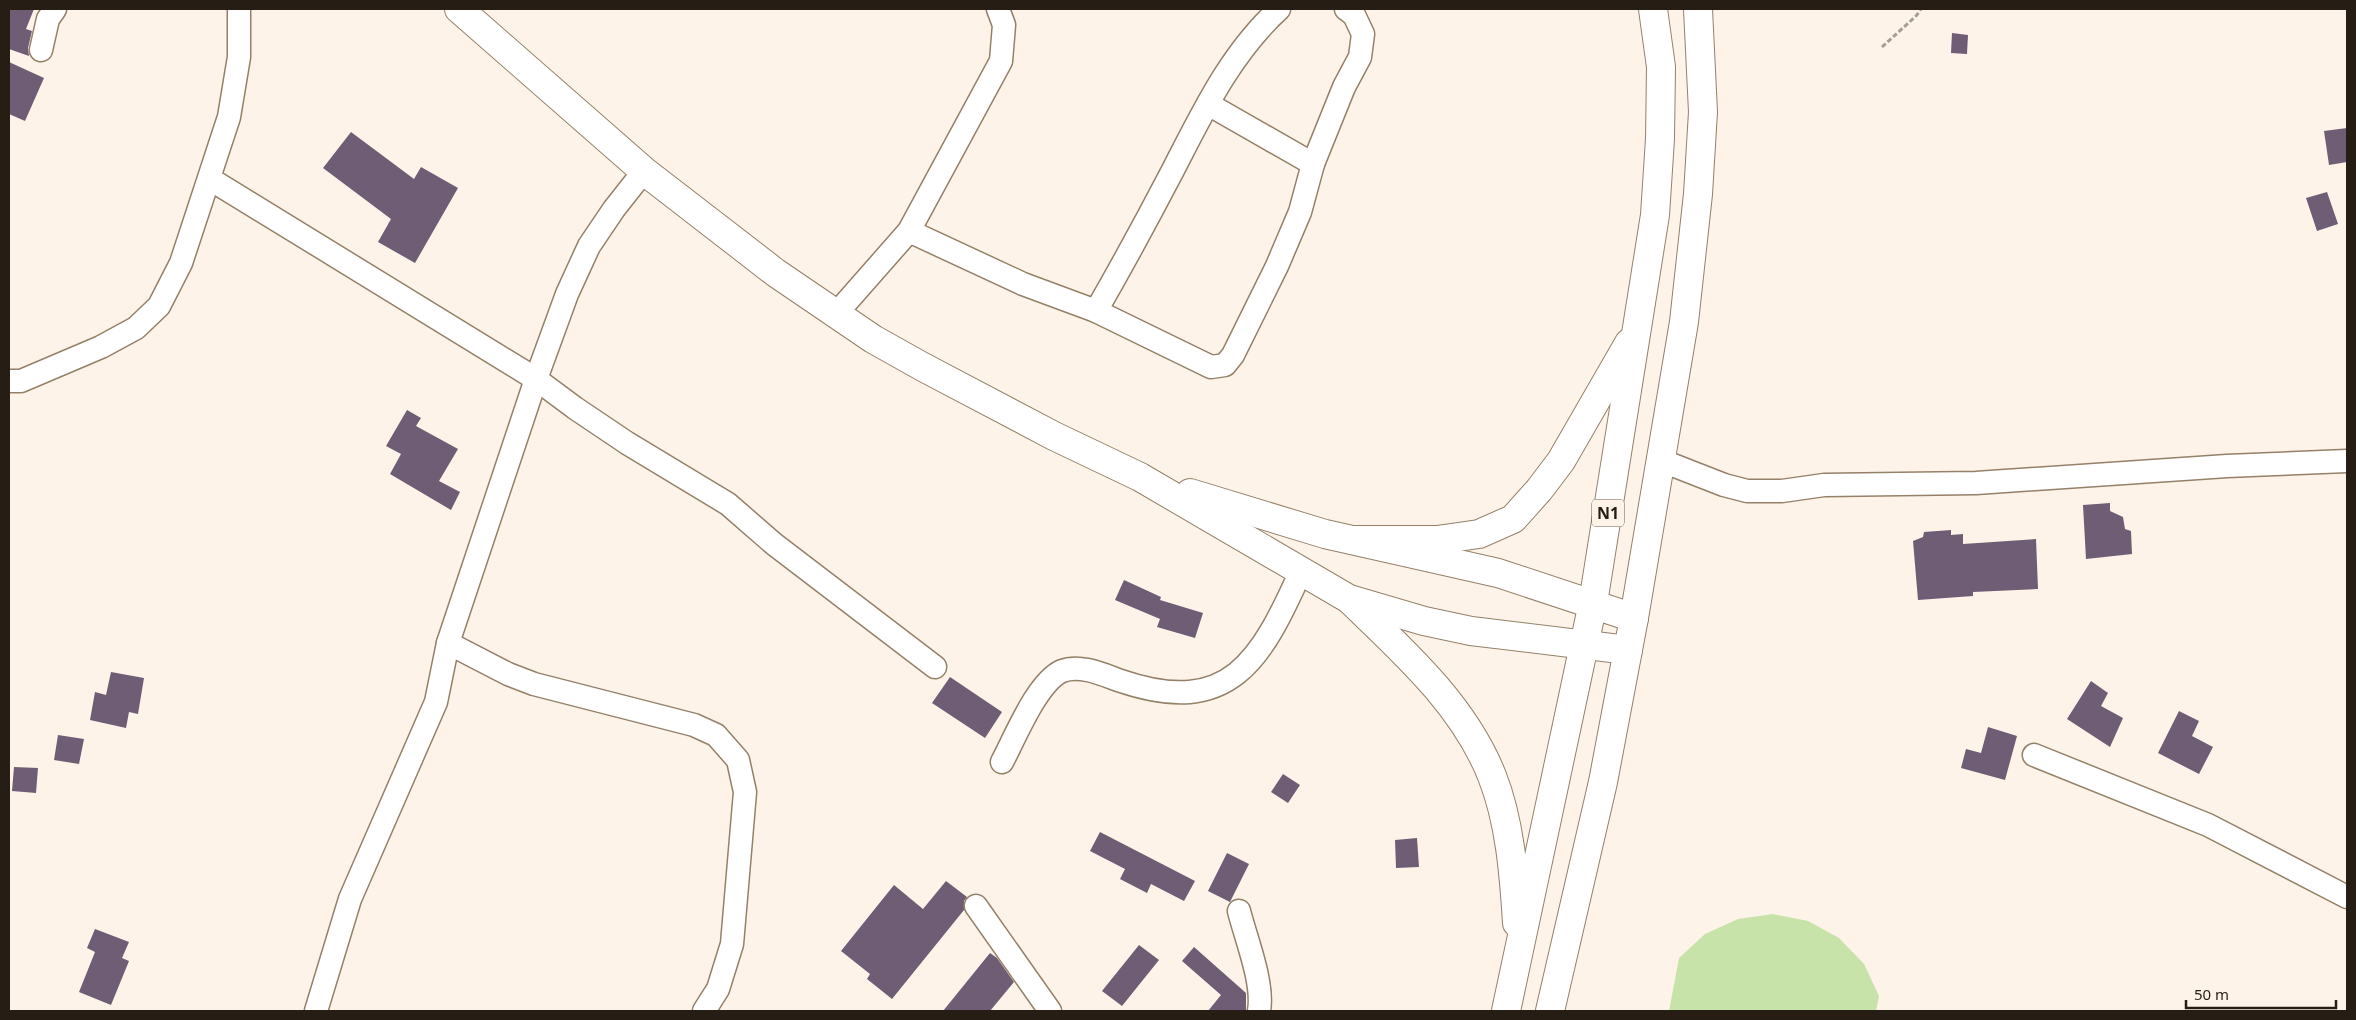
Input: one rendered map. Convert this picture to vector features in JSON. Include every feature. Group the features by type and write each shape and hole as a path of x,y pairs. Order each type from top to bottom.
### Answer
{"main road":[{"path":"459,9 644,170 776,273 872,339 1054,436 1140,477 1349,599 1400,648 1441,694 1472,736 1493,777 1507,831 1514,878 1520,954"},
{"name":"N1","path":"1506,1011 1520,954 1593,604 1654,215 1660,139 1661,67 1653,9"},
{"name":"N1","path":"1550,1011 1603,782 1634,618 1684,322 1698,194 1703,112 1698,9"},
{"path":"1353,540 1437,540 1480,534 1513,519 1539,490 1560,461 1637,329"},
{"path":"1140,477 1253,513 1353,540 1498,573 1634,618"},
{"path":"1349,599 1424,621 1471,631 1628,650"}],"street":[{"path":"41,50 48,19 55,9"},
{"path":"9,381 21,381 101,347 136,328 159,306 182,263 229,117 238,57 239,9"},
{"path":"836,314 909,231 1001,61 1004,26 998,9"},
{"path":"1096,311 1121,270 1208,104 1240,51 1279,9"},
{"path":"909,231 1023,284 1096,311 1211,368 1225,365 1233,355 1277,266 1300,212 1312,164 1344,87 1360,57 1363,34 1354,15 1346,9"},
{"path":"1208,104 1312,164"},
{"path":"316,1011 350,899 436,702 448,643 536,378 567,294 589,246 644,170"},
{"path":"210,179 536,378 575,408 620,438 728,504 774,544 935,667"},
{"path":"1660,460 1724,485 1747,491 1782,491 1824,485 1976,483 2227,466 2347,461"},
{"path":"1002,762 1047,682 1063,671 1080,669 1143,688 1166,691 1202,691 1228,682 1250,663 1267,639 1301,571"},
{"path":"448,643 508,674 534,684 694,725 716,736 738,760 745,792 732,944 718,989 704,1011"},
{"path":"2034,755 2208,825 2347,897"},
{"path":"976,906 1050,1011"},
{"path":"1239,911 1256,974 1261,1003 1260,1011"}],"path":[{"path":"1882,47 1916,16 1921,9"}],"green space":[{"path":"1773,914 1808,921 1839,938 1864,964 1879,996 1876,1011 1669,1011 1679,958 1705,934 1738,919"}],"building":[{"path":"9,9 34,9 26,29 32,31 28,48 29,56 9,49"},
{"path":"1952,33 1968,35 1967,54 1951,53"},
{"path":"9,62 44,78 25,121 9,114"},
{"path":"2347,128 2347,162 2329,165 2324,131"},
{"path":"351,132 414,179 421,167 458,188 415,263 378,242 391,219 323,168"},
{"path":"2327,192 2338,224 2317,231 2306,198"},
{"path":"407,410 421,418 416,426 458,449 439,481 460,492 451,510 390,474 401,454 386,446"},
{"path":"2110,503 2110,511 2123,517 2125,529 2131,531 2132,554 2086,559 2083,505"},
{"path":"1951,530 1951,535 1963,534 1963,544 2036,539 2038,589 1973,592 1973,596 1918,600 1913,541 1923,537 1924,532"},
{"path":"1124,580 1161,597 1160,600 1203,613 1195,638 1157,627 1160,619 1115,600"},
{"path":"111,672 144,678 138,714 129,712 126,728 90,720 95,692 106,695"},
{"path":"950,677 1002,712 985,738 932,703"},
{"path":"2091,681 2108,693 2101,706 2123,718 2110,747 2067,719"},
{"path":"2179,711 2199,721 2192,736 2213,747 2199,774 2158,753"},
{"path":"1988,727 2017,736 2005,780 1961,768 1966,749 1981,753"},
{"path":"58,735 84,739 79,764 54,760"},
{"path":"14,767 38,768 36,793 12,791"},
{"path":"1283,774 1300,785 1288,803 1271,792"},
{"path":"1100,832 1195,881 1184,901 1151,884 1147,893 1120,879 1125,869 1090,851"},
{"path":"1417,838 1419,867 1396,868 1395,840"},
{"path":"1227,853 1249,864 1230,902 1208,891"},
{"path":"946,881 967,897 964,901 964,910 892,999 867,979 870,974 841,951 894,885 923,909"},
{"path":"95,929 129,942 122,958 129,961 111,1005 79,992 95,952 87,948"},
{"path":"1139,945 1159,960 1122,1006 1102,991"},
{"path":"1194,947 1246,993 1246,1011 1208,1011 1221,995 1182,961"},
{"path":"990,953 997,958 1014,982 990,1011 943,1011"}]}
